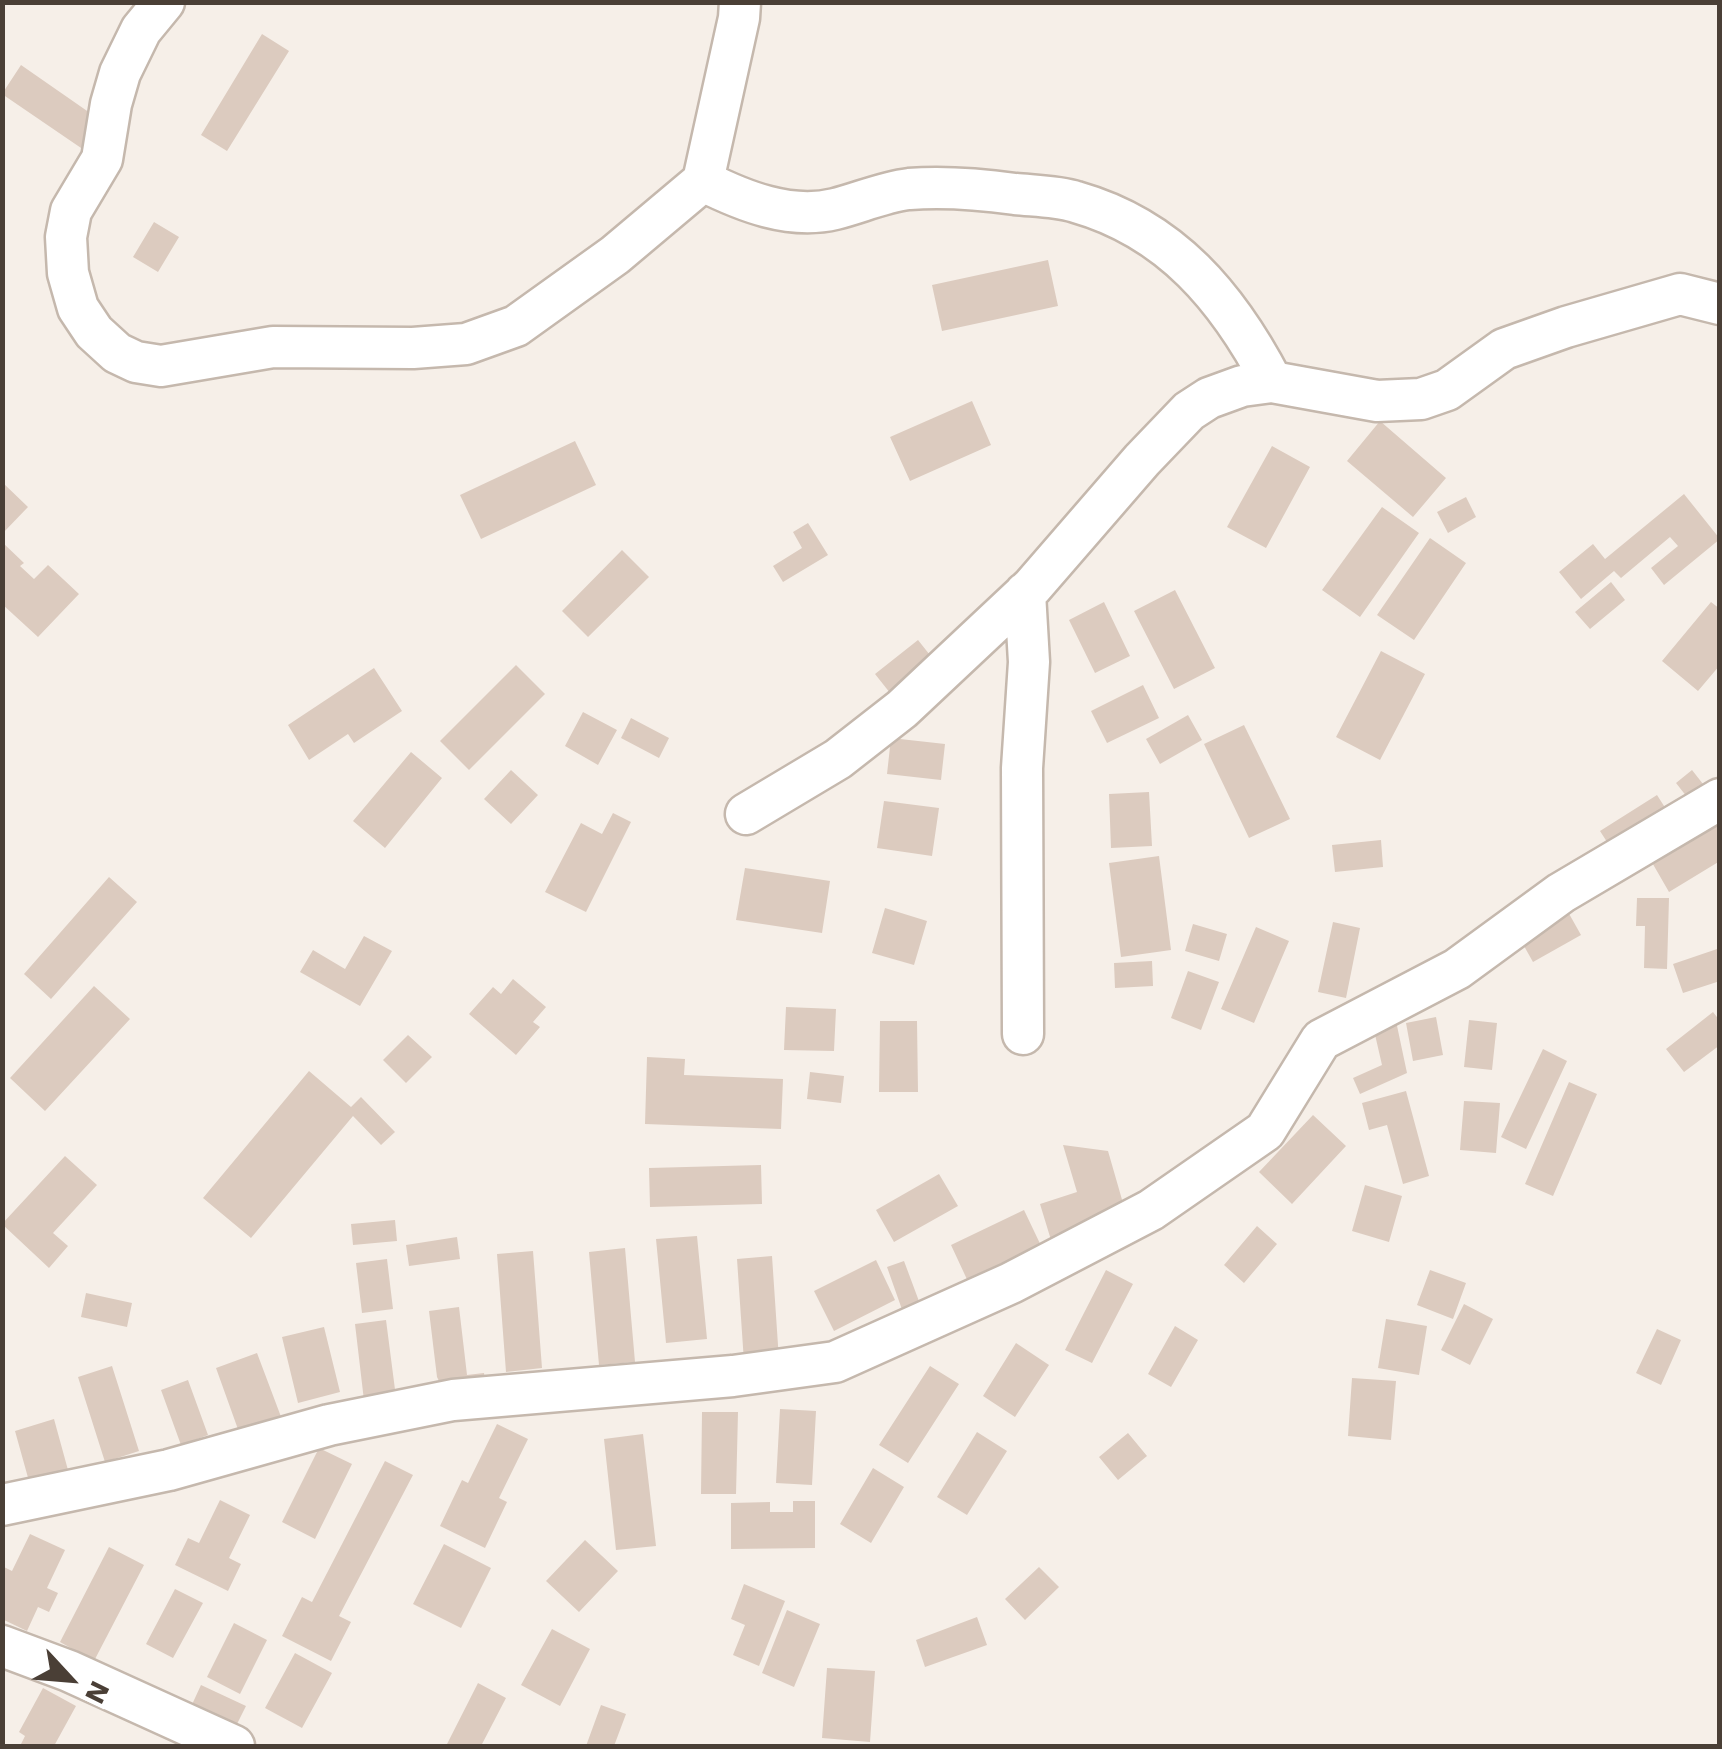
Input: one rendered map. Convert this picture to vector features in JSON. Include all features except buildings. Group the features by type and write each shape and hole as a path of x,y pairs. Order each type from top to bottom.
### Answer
{"street":[{"path":"164,2 140,30 120,74 102,159 71,211 66,237 68,273 78,308 94,332 136,362 161,366 273,346 413,348 466,344 516,326 615,255 703,180 740,18 740,2"},
{"path":"703,180 761,205 804,212 829,210 904,190 958,187 1075,201 1145,231 1203,278 1229,308 1272,382"},
{"path":"746,814 838,759 889,719 1024,594 1189,411 1209,398 1242,386 1272,382 1378,401 1421,399 1446,390 1504,349 1566,328 1680,294 1720,304"},
{"path":"1023,1034 1022,768 1028,662 1024,594"},
{"path":"2,1504 169,1470 329,1425 454,1400 733,1376 835,1362 1011,1283 1151,1210 1265,1131 1321,1040 1457,969 1562,893 1720,800"},
{"path":"2,1646 69,1671 234,1746"}]}
